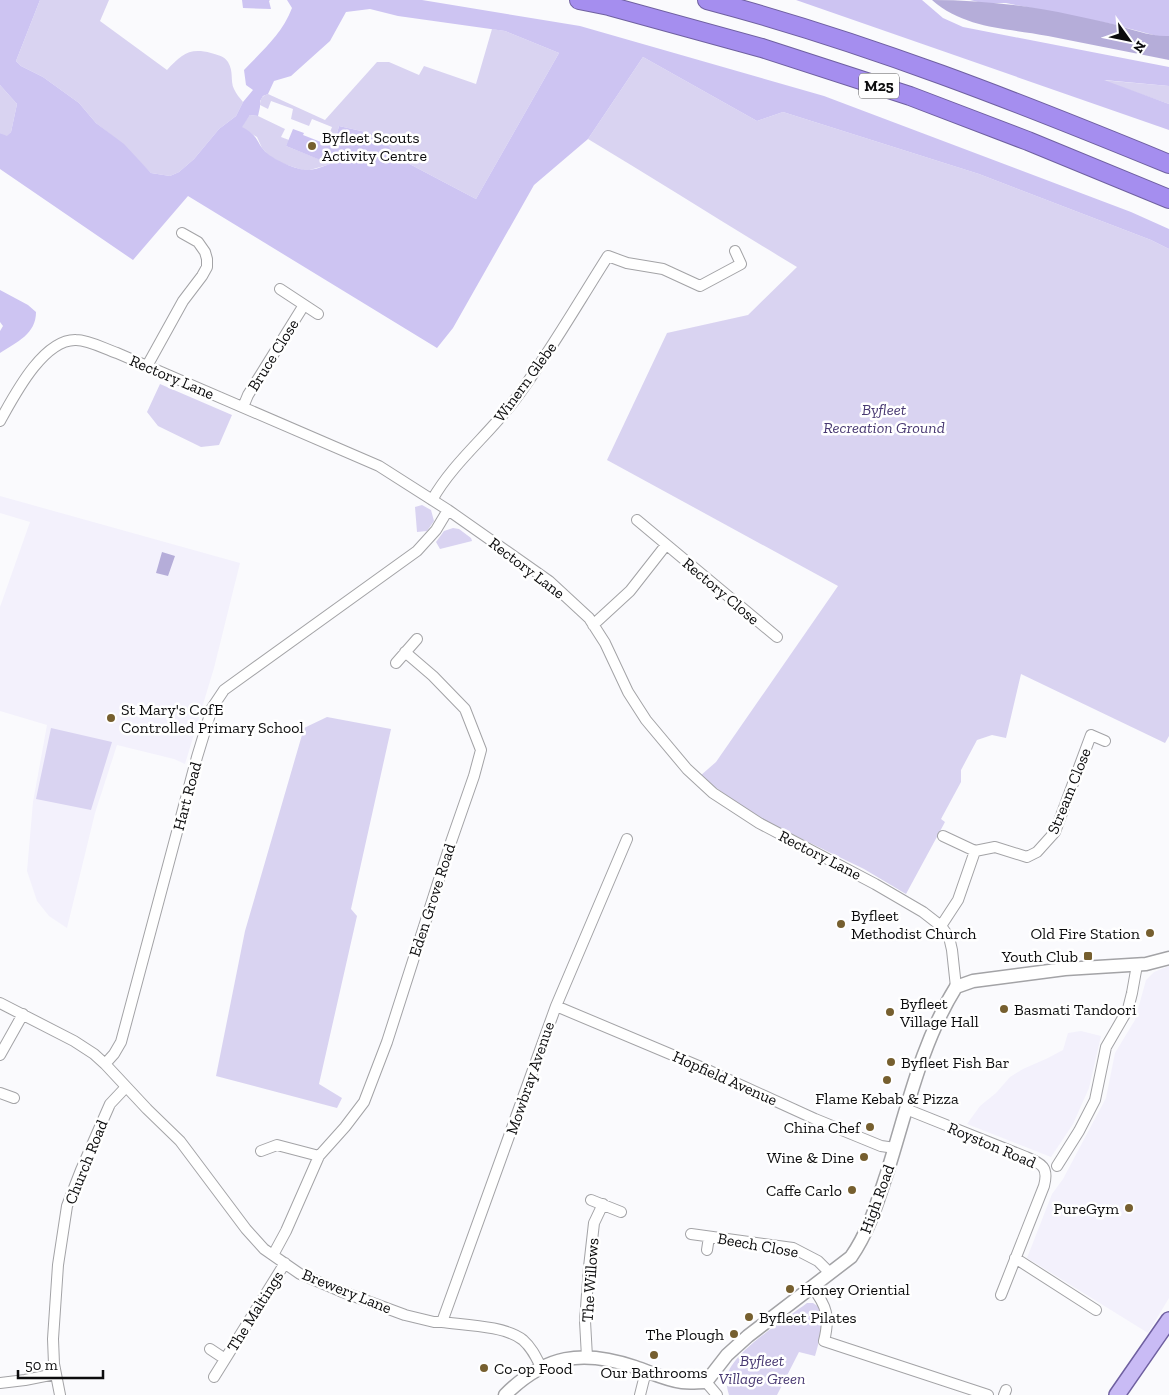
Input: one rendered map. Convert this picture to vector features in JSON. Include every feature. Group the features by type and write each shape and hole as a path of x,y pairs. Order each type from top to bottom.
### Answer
{"highway":[{"name":"M25","path":"580,0 609,6 762,48 910,96 1028,141 1169,199"},
{"name":"M25","path":"707,0 779,19 895,58 1043,113 1169,164"}],"main road":[{"path":"1117,1395 1169,1320"}],"street":[{"path":"147,366 183,301 207,267 207,259 202,247 198,242 182,232"},
{"name":"Winern Glebe","path":"432,500 453,470 516,398 608,256 627,263 663,269 700,286 743,268 735,251"},
{"name":"Bruce Close","path":"280,290 318,314"},
{"name":"Bruce Close","path":"243,407 248,395 304,305"},
{"name":"Rectory Lane","path":"0,421 28,374 50,350 59,344 76,340 147,366 379,466 448,510 570,599 593,624 605,643 619,676 646,720 687,769 712,792 759,823 875,884 923,912 941,926 949,937 956,987"},
{"name":"Hart Road","path":"105,1064 121,1042 197,758 212,708 218,697 224,690 417,551 436,530 448,510"},
{"name":"Rectory Close","path":"637,520 777,637"},
{"path":"593,624 630,591 666,545"},
{"path":"396,663 417,639"},
{"name":"Eden Grove Road","path":"273,1255 286,1231 319,1156 364,1102 386,1042 481,750 466,709 406,652"},
{"name":"Stream Close","path":"975,851 995,847 1027,857 1037,852 1055,832 1091,735 1106,741"},
{"path":"941,926 958,900 975,851 943,836"},
{"name":"Mowbray Avenue","path":"442,1322 556,1006 627,839"},
{"path":"956,987 973,981 1065,969 1136,965 1169,958"},
{"name":"Royston Road","path":"1057,1166 1079,1132 1095,1100 1106,1046 1128,1009 1136,965"},
{"name":"High Road","path":"706,1382 727,1355 748,1336 851,1257 859,1246 873,1217 906,1109 935,1024 942,1008 956,987"},
{"path":"0,1003 94,1054 126,1087"},
{"name":"Hopfield Avenue","path":"556,1006 701,1067 816,1119 881,1146 895,1148"},
{"path":"0,1055 23,1014"},
{"name":"Brewery Lane","path":"126,1087 180,1142 246,1229 264,1249 300,1274 405,1315 434,1322 505,1331 518,1336 530,1348 541,1367"},
{"name":"Church Road","path":"60,1395 55,1374 53,1339 61,1241 68,1206 81,1170 110,1104 126,1087"},
{"path":"0,1093 14,1098"},
{"name":"Royston Road","path":"906,1109 1026,1157 1039,1163 1044,1168 1046,1178 1044,1186 1001,1295"},
{"path":"261,1150 277,1145 319,1156"},
{"path":"590,1200 621,1212"},
{"name":"The Willows","path":"587,1356 585,1321 589,1267 594,1223 603,1204"},
{"name":"Beech Close","path":"691,1234 794,1248 818,1261 830,1273"},
{"name":"Beech Close","path":"708,1250 709,1237"},
{"path":"1015,1258 1096,1310"},
{"name":"The Maltings","path":"214,1376 285,1263"},
{"path":"812,1287 823,1302 828,1314 824,1341 988,1395"},
{"name":"The Maltings","path":"210,1349 225,1359"},
{"path":"505,1395 522,1379 541,1367 587,1356 610,1360 683,1382 706,1382 717,1395"},
{"path":"640,1395 646,1371"},
{"path":"0,1383 55,1374"}],"shaded area":[{"path":"0,0 40,0 16,61 21,66 43,77 79,103 96,123 124,144 151,173 170,176 179,172 194,159 219,129 236,116 243,102 253,90 246,85 244,70 283,26 292,8 287,0 422,0 580,26 824,96 1131,212 1169,229 1169,249 1151,240 979,174 783,112 757,121 643,57 588,139 534,185 453,328 437,348 188,196 133,260 0,169 0,133 7,136 11,132 17,104 0,85","holes":["370,9 398,16 505,31 559,53 476,199 400,159 379,135 339,126 334,144 328,141 326,144 293,129 286,146 330,164 304,170 287,165 271,156 255,137 242,127 250,115 258,116 260,101 263,96 268,94 274,81 291,76 330,41 346,12"]},
{"path":"242,0 270,0 271,9 243,8"},
{"path":"796,0 922,0 943,18 963,27 1169,67 1169,86 1104,80 1169,104 1169,130"},
{"path":"932,0 985,2 1037,8 1113,24 1148,34 1169,36 1169,60 987,26 958,17"},
{"path":"970,0 1169,0 1169,36 1157,36 1112,24 1006,3 982,3"},
{"path":"0,290 28,305 36,312 33,326 29,332 0,353 0,331 3,326 0,322"},
{"name":"St Mary's CofE Controlled Primary School","path":"0,496 240,563 214,668 185,764 174,759 117,745 95,813 67,928 49,916 37,901 27,871 33,802 47,725 0,711 0,607 30,522 0,513"},
{"path":"162,552 175,556 168,576 156,573"},
{"path":"1169,966 1169,1298 1148,1333 1027,1258 1052,1194 1063,1179 1106,1098 1115,1053 1135,1020 1146,980 1154,972"},
{"path":"1081,1031 1101,1036 1089,1088 1073,1124 1051,1157 967,1124 980,1106 996,1093 1010,1077 1063,1050 1068,1033"}],"green space":[{"path":"40,0 109,0 100,21 167,70 181,56 191,52 203,51 223,57 230,66 236,93 243,102 236,116 219,129 194,159 179,172 170,176 151,173 115,138 96,123 79,103 43,77 21,66 16,61"},
{"path":"492,29 505,31 559,53 476,199 400,159 379,135 339,126 335,140 328,137 332,127 312,119 309,126 291,119 293,109 271,101 268,109 260,105 262,98 268,94 325,120 377,62 389,62 419,75 424,66 476,84"},
{"name":"Byfleet Recreation Ground","path":"643,57 757,121 783,112 979,174 1151,240 1169,249 1169,736 1165,743 1021,674 1006,738 992,735 977,740 961,770 961,782 941,819 945,822 906,894 864,869 746,810 700,776 716,762 838,586 607,460 667,333 748,315 797,267 588,139"},
{"path":"1101,80 1169,86 1169,104"},
{"path":"0,85 17,104 11,132 7,137 0,133"},
{"path":"250,115 258,116 285,129 281,137 289,140 286,146 331,164 306,171 284,164 269,156 262,148 257,137 241,127"},
{"path":"160,384 232,415 219,445 201,447 158,426 147,412"},
{"path":"422,505 431,510 434,521 427,531 417,532 415,507"},
{"path":"453,528 459,529 471,538 472,541 440,549 436,542 444,531"},
{"path":"327,717 391,729 351,909 357,916 319,1084 342,1098 337,1108 216,1076 245,931 304,728"},
{"path":"51,728 112,742 91,810 36,799"},
{"name":"Byfleet Village Green","path":"807,1303 813,1303 819,1307 821,1320 821,1332 815,1356 799,1352 777,1395 729,1395 727,1376 731,1366 739,1356 761,1336"}],"place":[{"name":"Byfleet Scouts Activity Centre","path":"312,146"},
{"name":"St Mary's CofE Controlled Primary School","path":"111,718"},
{"name":"Byfleet Methodist Church","path":"841,924"},
{"name":"Old Fire Station","path":"1150,933"},
{"name":"Youth Club","path":"1088,956"},
{"name":"Basmati Tandoori","path":"1004,1009"},
{"name":"Byfleet Village Hall","path":"890,1012"},
{"name":"Byfleet Fish Bar","path":"891,1062"},
{"name":"Flame Kebab & Pizza","path":"887,1080"},
{"name":"China Chef","path":"870,1127"},
{"name":"Wine & Dine","path":"864,1157"},
{"name":"Caffe Carlo","path":"852,1190"},
{"name":"PureGym","path":"1129,1208"},
{"name":"Honey Oriential","path":"790,1289"},
{"name":"Byfleet Pilates","path":"749,1317"},
{"name":"The Plough","path":"734,1334"},
{"name":"Our Bathrooms","path":"654,1355"},
{"name":"Co-op Food","path":"484,1368"}]}
